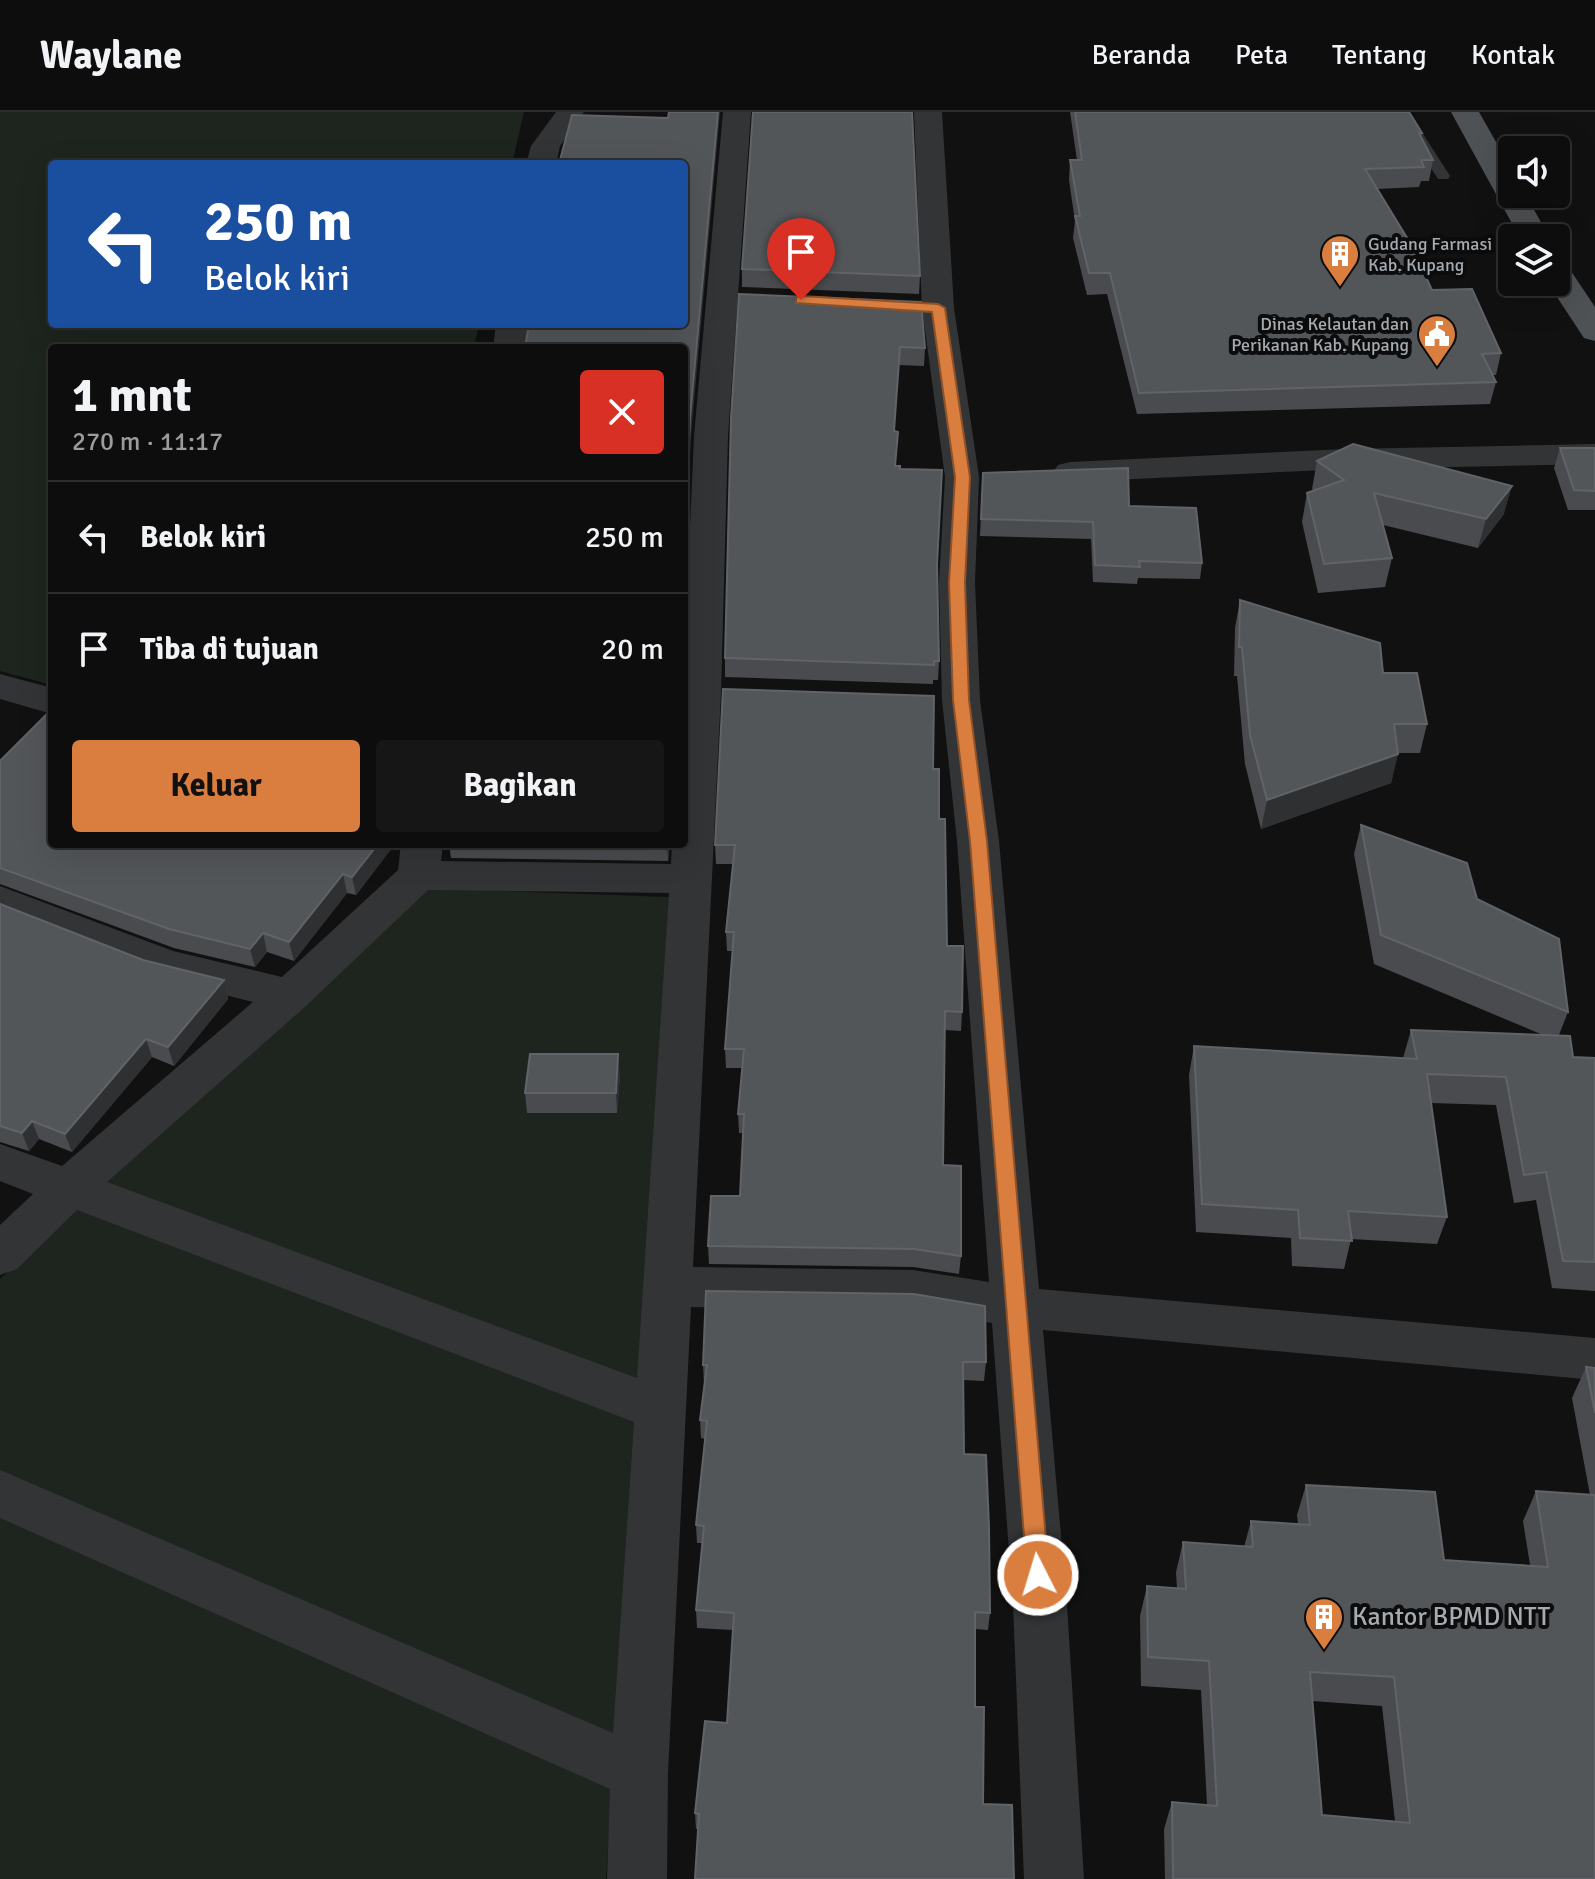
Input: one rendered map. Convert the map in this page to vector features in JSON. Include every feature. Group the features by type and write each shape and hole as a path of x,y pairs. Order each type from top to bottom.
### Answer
{"main road":[{"path":"1465,112 1527,224"},
{"path":"1570,293 1595,331"}],"street":[{"path":"542,160 546,146 570,112"},
{"path":"637,1879 639,1773 690,879 718,692 697,436 738,299 737,112"},
{"path":"928,112 922,307 978,476 957,583 946,699 978,841 1040,1605 1054,1879"},
{"path":"1039,473 1347,459 1595,454"},
{"path":"0,686 48,700"},
{"path":"0,1255 69,1188 290,995 420,860 690,879"},
{"path":"0,901 164,965 290,995"},
{"path":"0,1162 662,1410"},
{"path":"666,1287 913,1290 1016,1307 1595,1359"},
{"path":"0,1493 639,1773"}],"lane":[{"path":"1402,112 1443,176"}],"shaded area":[{"path":"0,112 524,112 513,160 48,160 48,328 478,328 475,344 48,344 48,684 0,671"},
{"path":"422,888 669,897 606,1879 0,1879 0,1279"}],"building":[{"path":"669,112 718,112 688,464 688,344 526,344 528,328 688,328 688,160 560,160 572,115 668,118"},
{"path":"753,112 912,112 920,276 742,269"},
{"path":"1075,112 1409,112 1433,160 1421,160 1424,167 1365,169 1409,241 1432,290 1472,289 1501,353 1482,354 1496,382 1139,393 1110,273 1089,273 1075,216 1080,216 1070,160 1082,160"},
{"path":"739,294 921,302 925,348 900,347 894,431 898,432 895,466 900,466 900,469 942,470 937,564 939,661 934,661 934,665 725,658 731,418"},
{"path":"1353,444 1512,486 1486,519 1374,493 1392,558 1324,564 1307,493 1344,480 1317,461"},
{"path":"1560,448 1595,448 1595,491 1574,490"},
{"path":"1128,468 1129,506 1196,508 1202,563 1139,561 1140,567 1095,565 1093,522 981,519 983,473"},
{"path":"1240,600 1380,643 1383,673 1417,673 1427,724 1394,724 1398,754 1267,800 1250,735 1242,647 1239,647"},
{"path":"723,689 934,696 933,769 939,769 939,819 945,819 947,946 963,946 962,1012 945,1011 943,1165 961,1166 961,1256 914,1249 708,1246 711,1196 740,1196 744,1114 738,1114 744,1049 725,1049 734,932 726,932 735,845 715,845"},
{"path":"48,713 48,848 375,848 352,877 343,874 289,942 263,933 250,949 169,929 0,868 0,761"},
{"path":"1361,825 1467,863 1477,899 1559,939 1568,1012 1381,935"},
{"path":"0,904 143,960 224,980 168,1047 146,1039 65,1134 32,1121 22,1133 0,1126"},
{"path":"1411,1030 1570,1036 1573,1057 1595,1058 1595,1262 1563,1261 1546,1172 1524,1175 1506,1077 1427,1074 1447,1217 1348,1211 1352,1241 1300,1238 1298,1210 1202,1204 1194,1046 1417,1059"},
{"path":"530,1054 618,1054 616,1093 525,1093"},
{"path":"706,1291 914,1294 985,1306 986,1362 963,1362 964,1454 986,1455 989,1528 990,1613 975,1612 975,1707 984,1707 983,1804 1012,1805 1014,1879 695,1879 699,1814 695,1813 705,1721 727,1723 734,1613 696,1610 704,1526 696,1525 707,1421 700,1420 707,1365 703,1365"},
{"path":"1586,1367 1595,1368 1595,1413"},
{"path":"1306,1485 1435,1492 1444,1560 1548,1567 1536,1491 1595,1495 1595,1879 1173,1879 1172,1802 1217,1806 1209,1661 1148,1657 1147,1586 1186,1589 1183,1542 1253,1547 1251,1521 1310,1525","holes":["1310,1672 1394,1677 1410,1823 1322,1815"]}],"place":[{"name":"Gudang Farmasi Kab. Kupang","path":"1340,288"},
{"name":"Dinas Kelautan dan Perikanan Kab. Kupang","path":"1437,368"},
{"name":"Kantor BPMD NTT","path":"1324,1651"}],"route":[{"path":"801,300 938,308 962,477 957,583 961,700 978,841 1038,1575"}]}
